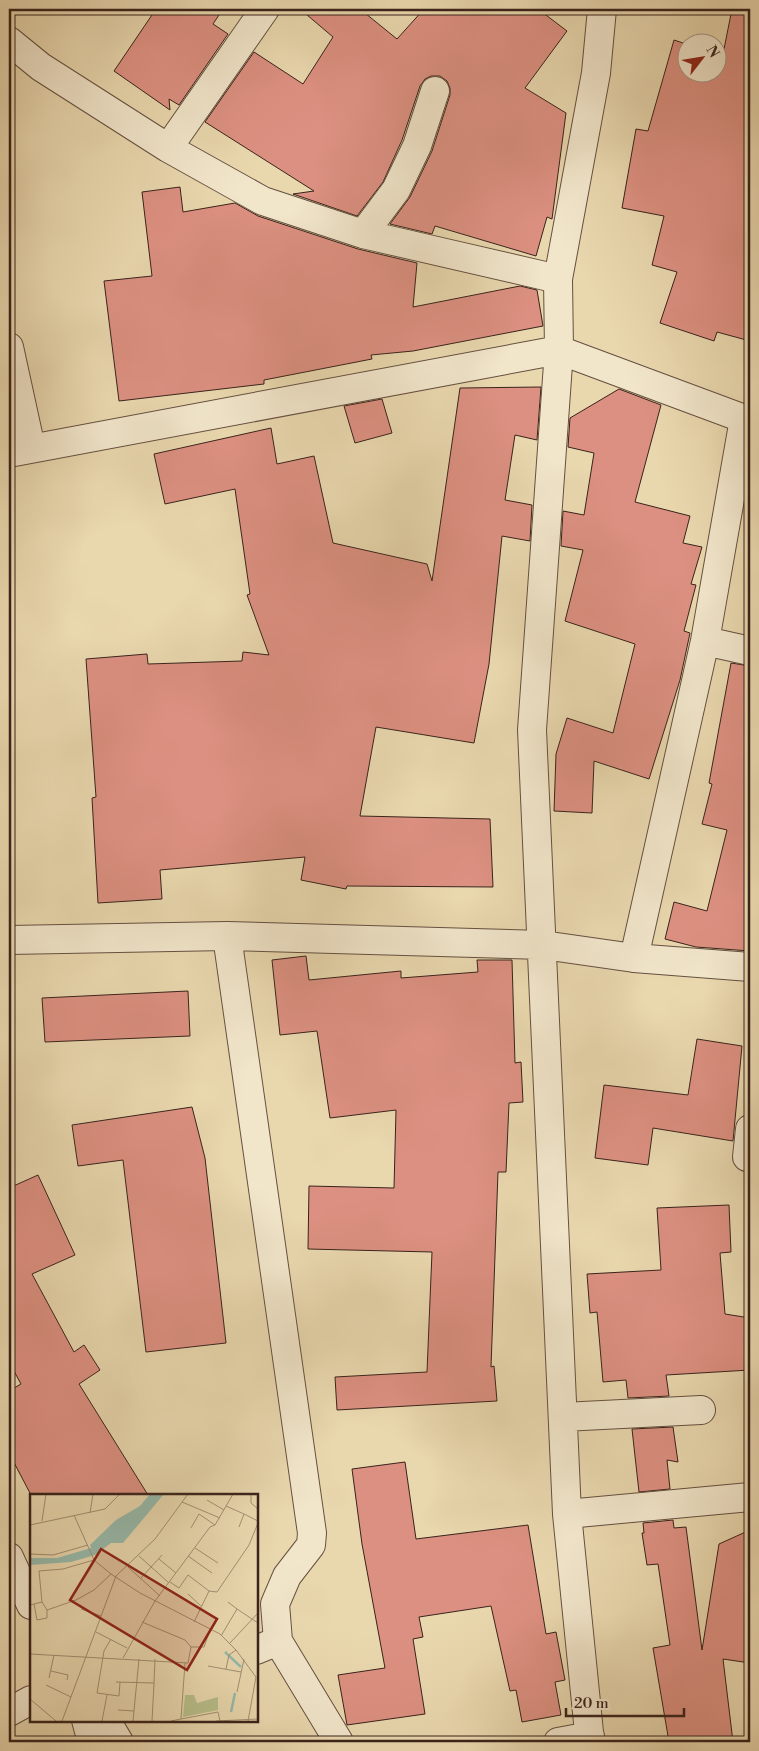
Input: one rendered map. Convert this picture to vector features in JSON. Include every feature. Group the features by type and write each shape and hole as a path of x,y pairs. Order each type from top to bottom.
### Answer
{"street":[{"path":"168,148 265,9"},
{"path":"558,1742 590,1739 567,1514 532,730 559,350 558,279 596,73 602,9"},
{"path":"9,40 42,67 168,148 263,201 363,234 558,279"},
{"path":"363,234 396,190 417,146 435,91"},
{"path":"9,347 20,450 559,350 747,420 705,641 634,958"},
{"path":"705,641 750,651"},
{"path":"227,936 312,1533 311,1545 287,1576 275,1604 267,1645 339,1742"},
{"path":"9,940 227,936 543,945 634,958 750,967"},
{"path":"747,1157 750,1129"},
{"path":"564,1417 701,1410"},
{"path":"567,1514 750,1497"},
{"path":"9,1557 30,1603"},
{"path":"9,1712 30,1701"},
{"path":"86,1721 92,1742"},
{"path":"107,1721 119,1742"}],"building":[{"path":"156,9 223,9 213,24 228,34 179,105 169,99 170,110 114,71"},
{"path":"300,9 360,9 397,39 424,9 538,9 567,31 525,88 566,113 552,219 547,217 536,256 435,226 432,234 390,224 410,197 432,151 450,95 447,81 440,76 431,76 425,79 420,86 402,140 383,182 357,216 293,194 314,191 205,122 254,52 303,84 333,37"},
{"path":"732,9 750,9 750,341 717,332 714,341 660,323 677,272 652,265 664,216 622,208 636,129 648,131 674,40 676,41 676,82 726,82 726,39"},
{"path":"180,187 183,212 235,203 258,216 358,249 417,263 413,307 520,286 537,290 543,326 413,351 371,355 372,359 264,380 264,384 119,401 104,281 152,276 142,192"},
{"path":"541,387 537,440 515,435 505,500 532,505 530,541 502,536 489,664 474,743 376,727 360,816 490,819 493,887 347,886 346,889 301,880 305,857 160,870 162,899 98,903 92,798 96,797 86,659 147,654 148,664 242,661 243,652 269,655 247,595 250,594 235,489 165,504 154,454 271,428 277,464 314,456 333,543 427,564 432,581 460,388"},
{"path":"619,389 661,405 635,502 690,516 683,543 702,547 691,584 696,585 684,631 690,633 680,680 649,779 594,761 592,813 554,811 556,754 567,718 613,733 635,644 565,621 583,550 561,546 563,511 584,515 594,453 568,447 570,418"},
{"path":"382,399 392,433 355,443 344,406"},
{"path":"731,663 750,666 750,951 696,947 665,939 674,902 707,911 727,830 702,824 712,784 709,783"},
{"path":"306,956 309,980 401,971 401,978 478,972 477,960 512,960 515,1063 521,1062 523,1102 509,1103 506,1172 498,1172 491,1367 494,1366 497,1401 337,1410 335,1377 427,1372 432,1252 308,1249 309,1186 394,1188 396,1110 330,1118 317,1031 280,1035 272,960"},
{"path":"188,991 190,1036 45,1042 42,998"},
{"path":"697,1039 742,1046 733,1141 653,1128 648,1165 595,1158 604,1085 688,1095"},
{"path":"192,1107 205,1158 226,1343 146,1352 123,1160 78,1166 72,1125"},
{"path":"38,1175 75,1255 32,1274 74,1352 84,1345 100,1370 79,1384 147,1494 30,1494 9,1453 9,1391 21,1384 9,1362 9,1188"},
{"path":"729,1205 731,1252 720,1253 725,1314 750,1318 750,1370 666,1375 669,1396 628,1398 626,1380 603,1382 597,1312 590,1313 587,1274 661,1270 657,1208"},
{"path":"673,1427 678,1462 667,1460 670,1489 639,1492 632,1429"},
{"path":"405,1462 416,1539 528,1525 546,1634 556,1632 565,1680 555,1682 561,1715 522,1722 516,1690 510,1691 491,1606 419,1617 423,1637 413,1639 425,1714 347,1725 338,1675 385,1668 362,1544 352,1469"},
{"path":"673,1520 674,1528 686,1527 702,1650 719,1544 750,1530 750,1663 723,1659 733,1742 669,1742 653,1648 670,1645 658,1564 647,1565 642,1533 644,1533 643,1523"}]}
